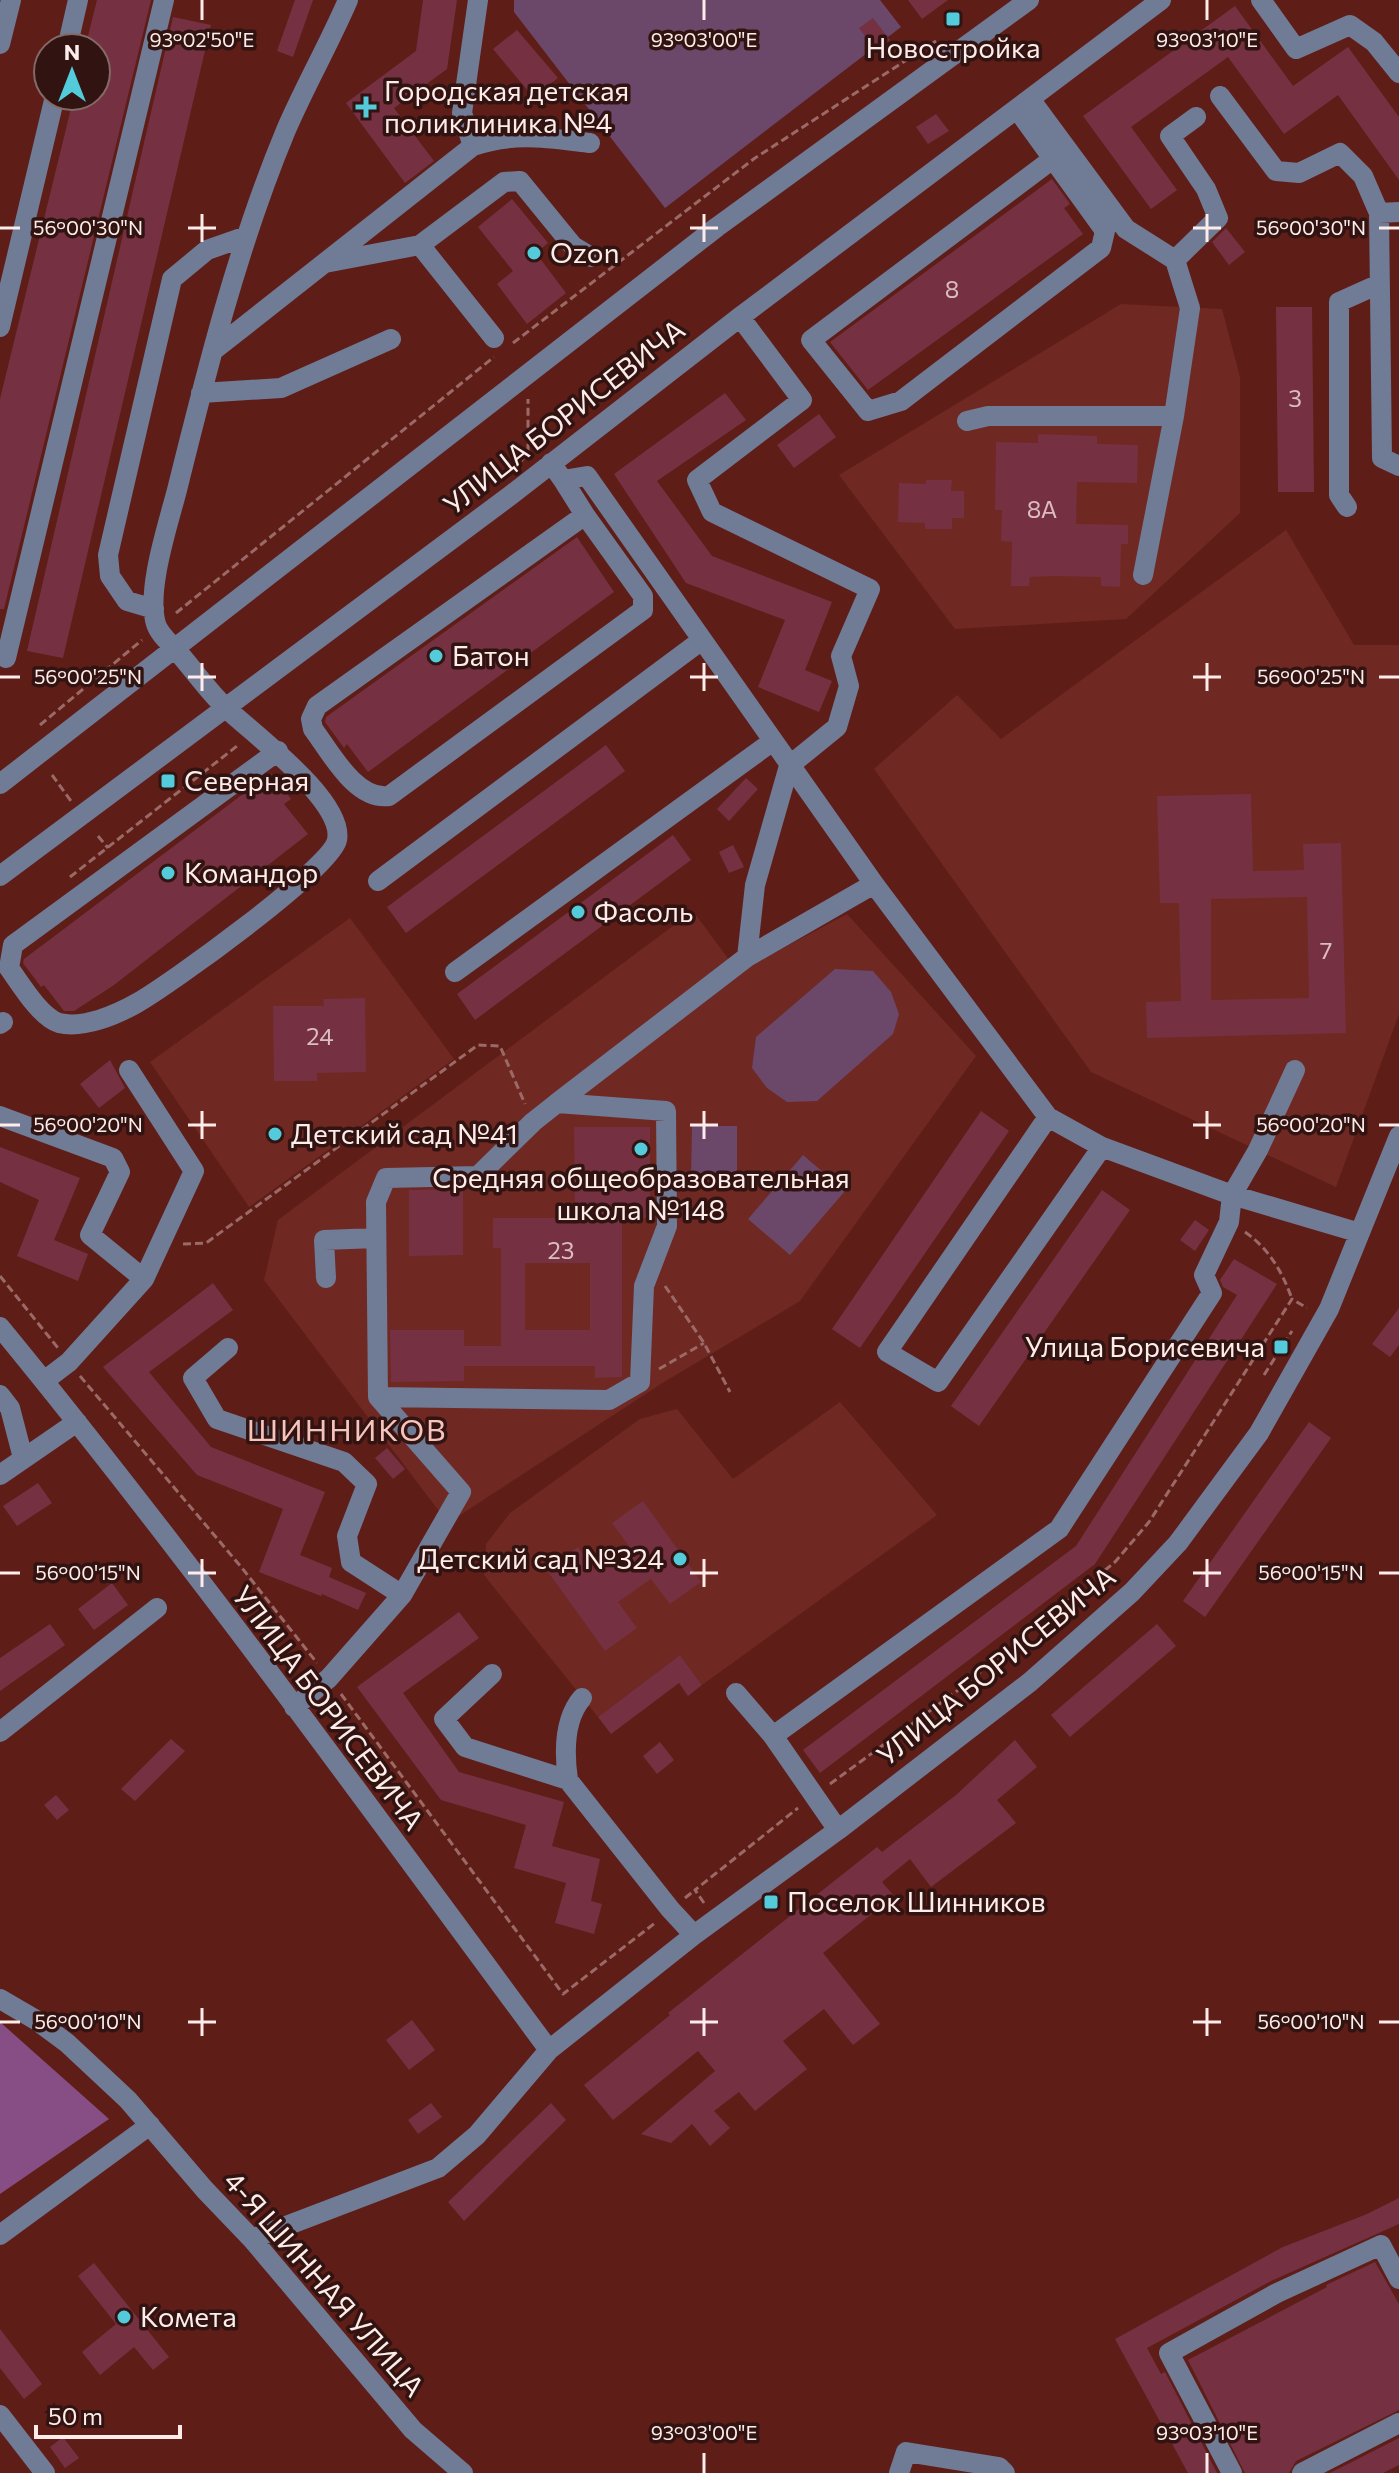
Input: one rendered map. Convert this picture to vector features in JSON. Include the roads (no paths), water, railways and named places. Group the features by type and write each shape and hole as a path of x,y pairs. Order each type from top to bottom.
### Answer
{"street":[{"path":"0,44 11,0"},
{"path":"71,32 78,0"},
{"path":"6,658 164,0"},
{"path":"155,618 158,565 201,393 247,236 286,129 348,0"},
{"path":"473,146 462,113 478,0"},
{"name":"УЛИЦА БОРИСЕВИЧА","path":"0,784 717,227 1029,0"},
{"name":"УЛИЦА БОРИСЕВИЧА","path":"0,876 511,495 557,471 740,317 1161,0"},
{"path":"1261,0 1296,49 1350,25 1374,42 1399,73"},
{"path":"1220,96 1276,171 1299,173 1340,153 1363,176 1389,212 1379,284 1382,458 1399,466"},
{"path":"1024,104 1054,158 1105,231 1101,248 901,401 868,411 811,340 1054,158"},
{"path":"1024,104 1126,229 1175,260 1190,308 1174,416 1143,575"},
{"path":"0,327 51,112"},
{"path":"1175,260 1218,218 1206,189 1170,136 1196,117"},
{"path":"214,350 473,146 497,138 522,137 590,143"},
{"path":"321,264 420,245 504,182 520,181 573,246 591,257"},
{"path":"247,236 207,250 172,279 108,555 110,576 127,601 155,618 176,649 225,707 278,751 330,811 338,829 337,845 279,902 138,1003 94,1023 58,1023 37,1005 9,968 13,945 278,751"},
{"path":"420,245 501,345"},
{"path":"1347,507 1339,495 1339,302 1379,284"},
{"path":"740,317 802,400 697,480 712,512 870,589 841,656 849,686 837,727 789,766 755,885 747,957"},
{"path":"201,393 281,388 391,339"},
{"path":"967,421 988,416 1174,416"},
{"path":"557,471 643,596 643,610 389,796 370,796 358,788 313,729 311,719 317,706 585,515"},
{"path":"557,471 587,476 789,766 1048,1117 1102,1147 1232,1195 1360,1233"},
{"path":"378,881 702,640"},
{"path":"455,972 773,741"},
{"path":"294,1707 329,1678 402,1595 461,1492 378,1397 376,1202 386,1178 478,1176 533,1122 747,957 874,884"},
{"path":"44,1381 69,1362 144,1279 194,1171 129,1070"},
{"path":"773,1736 1059,1529 1212,1293 1204,1275 1229,1222 1232,1195 1258,1150 1295,1070"},
{"path":"378,1397 609,1400 640,1382 644,1286 667,1226 666,1111 557,1103"},
{"path":"0,1116 113,1158 120,1172 90,1235 144,1279"},
{"path":"1048,1117 887,1352 938,1382 1102,1147"},
{"name":"УЛИЦА БОРИСЕВИЧА","path":"252,2239 438,2168 477,2135 549,2050 694,1935 838,1830 1030,1682 1132,1592 1178,1543 1259,1433 1329,1309 1399,1136"},
{"path":"326,1278 324,1240 376,1238"},
{"name":"УЛИЦА БОРИСЕВИЧА","path":"0,1327 77,1422 294,1707 549,2050"},
{"path":"228,1348 193,1378 217,1419 344,1462 367,1484 347,1536 351,1562 402,1595"},
{"path":"5,1401 23,1458"},
{"path":"0,1475 77,1422"},
{"path":"0,1732 157,1608"},
{"path":"492,1674 444,1719 465,1747 568,1780"},
{"path":"736,1693 773,1736 838,1830"},
{"path":"582,1698 571,1711 565,1758 568,1780 694,1935"},
{"name":"4-Я ШИННАЯ УЛИЦА","path":"0,1999 67,2043 128,2100 205,2190 252,2239 413,2430 463,2473"},
{"path":"0,2235 150,2125"},
{"path":"1232,2473 1169,2353 1277,2293 1390,2240 1399,2279"},
{"path":"0,2415 45,2473"},
{"path":"1302,2473 1399,2423"},
{"path":"899,2473 906,2452 999,2467 1005,2473"}],"place":[{"name":"Новостройка","path":"953,19"},
{"name":"Городская детская поликлиника №4","path":"366,107"},
{"name":"Ozon","path":"534,253"},
{"name":"Батон","path":"436,656"},
{"name":"Северная","path":"168,781"},
{"name":"Командор","path":"168,873"},
{"name":"Фасоль","path":"578,912"},
{"name":"Детский сад №41","path":"275,1134"},
{"name":"Средняя общеобразовательная школа №148","path":"641,1149"},
{"name":"Улица Борисевича","path":"1281,1347"},
{"name":"Детский сад №324","path":"680,1559"},
{"name":"Поселок Шинников","path":"771,1902"},
{"name":"Комета","path":"124,2317"}],"district":[{"name":"ШИННИКОВ","path":"347,1431"}]}
